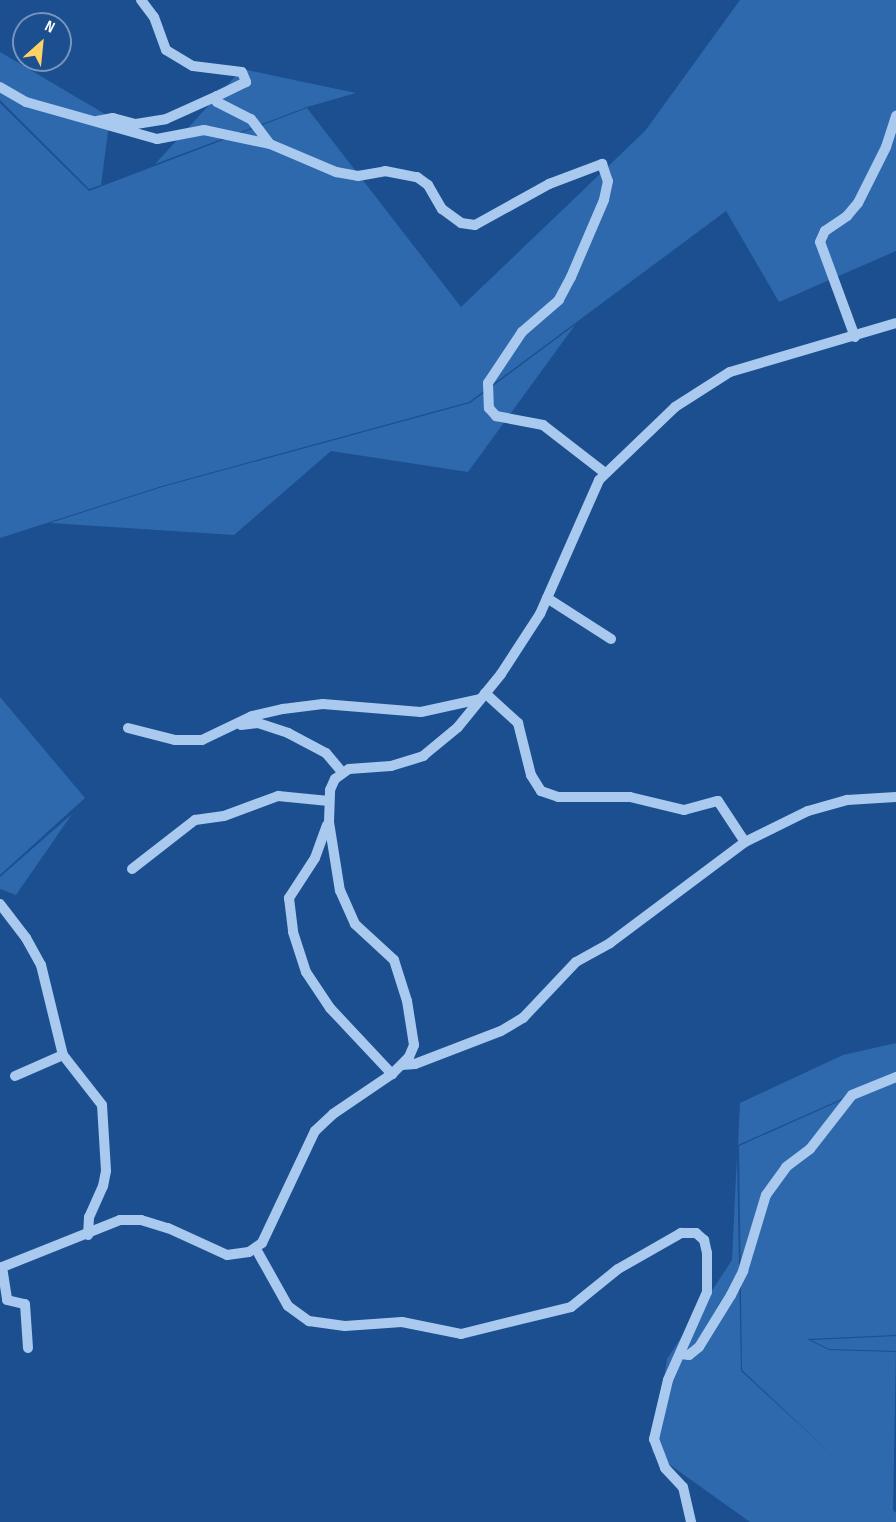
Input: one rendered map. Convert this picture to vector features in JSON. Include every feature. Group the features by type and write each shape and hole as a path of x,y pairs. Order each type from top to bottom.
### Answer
{"street":[{"path":"93,122 113,118 136,124 166,119 246,82 246,77 235,70 193,66 166,50 154,17 141,0"},
{"path":"0,87 26,102 158,139 204,130 270,144 336,172 358,176 385,171 417,177 428,184 451,216 475,225 549,184 602,164 608,181 604,200 571,277 559,300 522,332 488,383 489,408 496,416 543,425 605,473"},
{"path":"217,96 220,106 251,118 270,144"},
{"path":"855,337 820,242 825,231 847,216 858,203 886,147 896,116"},
{"path":"28,1348 25,1304 7,1299 1,1267 130,1220 168,1228 218,1253 238,1255 256,1249 266,1237 315,1131 333,1114 392,1074 412,1051 414,1038 399,970 390,953 351,917 335,871 329,801 332,784 342,772 392,766 423,756 451,735 520,646 548,598 587,501 605,473 675,407 718,378 896,323"},
{"path":"548,598 611,639"},
{"path":"128,728 195,741 210,739 267,711 323,704 421,712 482,696"},
{"path":"482,696 518,723 531,775 541,791 558,797 630,798 684,810 710,800 718,801 745,842"},
{"path":"230,728 258,723 288,732 327,753 342,772"},
{"path":"132,869 195,819 224,816 278,796 329,801"},
{"path":"402,1065 415,1064 501,1031 523,1018 576,962 610,943 745,842 818,808 848,800 896,797"},
{"path":"329,822 315,858 291,892 289,917 312,981 355,1038 392,1074"},
{"path":"0,904 26,938 41,965 63,1055 102,1105 106,1171 89,1217 88,1235"},
{"path":"15,1076 63,1055"},
{"path":"681,1354 689,1355 699,1347 731,1295 743,1272 766,1195 786,1167 810,1149 852,1095 896,1077"},
{"path":"256,1249 288,1306 309,1321 345,1326 402,1323 461,1334 570,1307 618,1269 681,1233 696,1233 704,1240 710,1277 681,1354 668,1380 654,1439 665,1468 683,1487 691,1522"}],"shaded area":[{"path":"740,0 896,0 896,251 779,302 726,211 469,402 162,486 0,538 0,103 89,191 307,108 461,307 645,131"},
{"path":"0,52 12,59 12,72 34,72 110,117 101,185 89,189 0,100"},
{"path":"242,69 356,93 307,107 155,164"},
{"path":"575,325 468,472 331,451 234,535 50,523 162,487 470,403"},
{"path":"0,697 85,798 0,875"},
{"path":"72,814 16,895 0,889 0,877"},
{"path":"896,1043 896,1075 738,1145 740,1103 843,1055"},
{"path":"896,1076 896,1335 807,1339 829,1350 896,1352 893,1512 742,1370 739,1146"},
{"path":"737,1155 741,1371 896,1513 896,1522 750,1522 652,1452 667,1359 732,1260"},
{"path":"896,1336 896,1351 829,1349 811,1340"}]}
